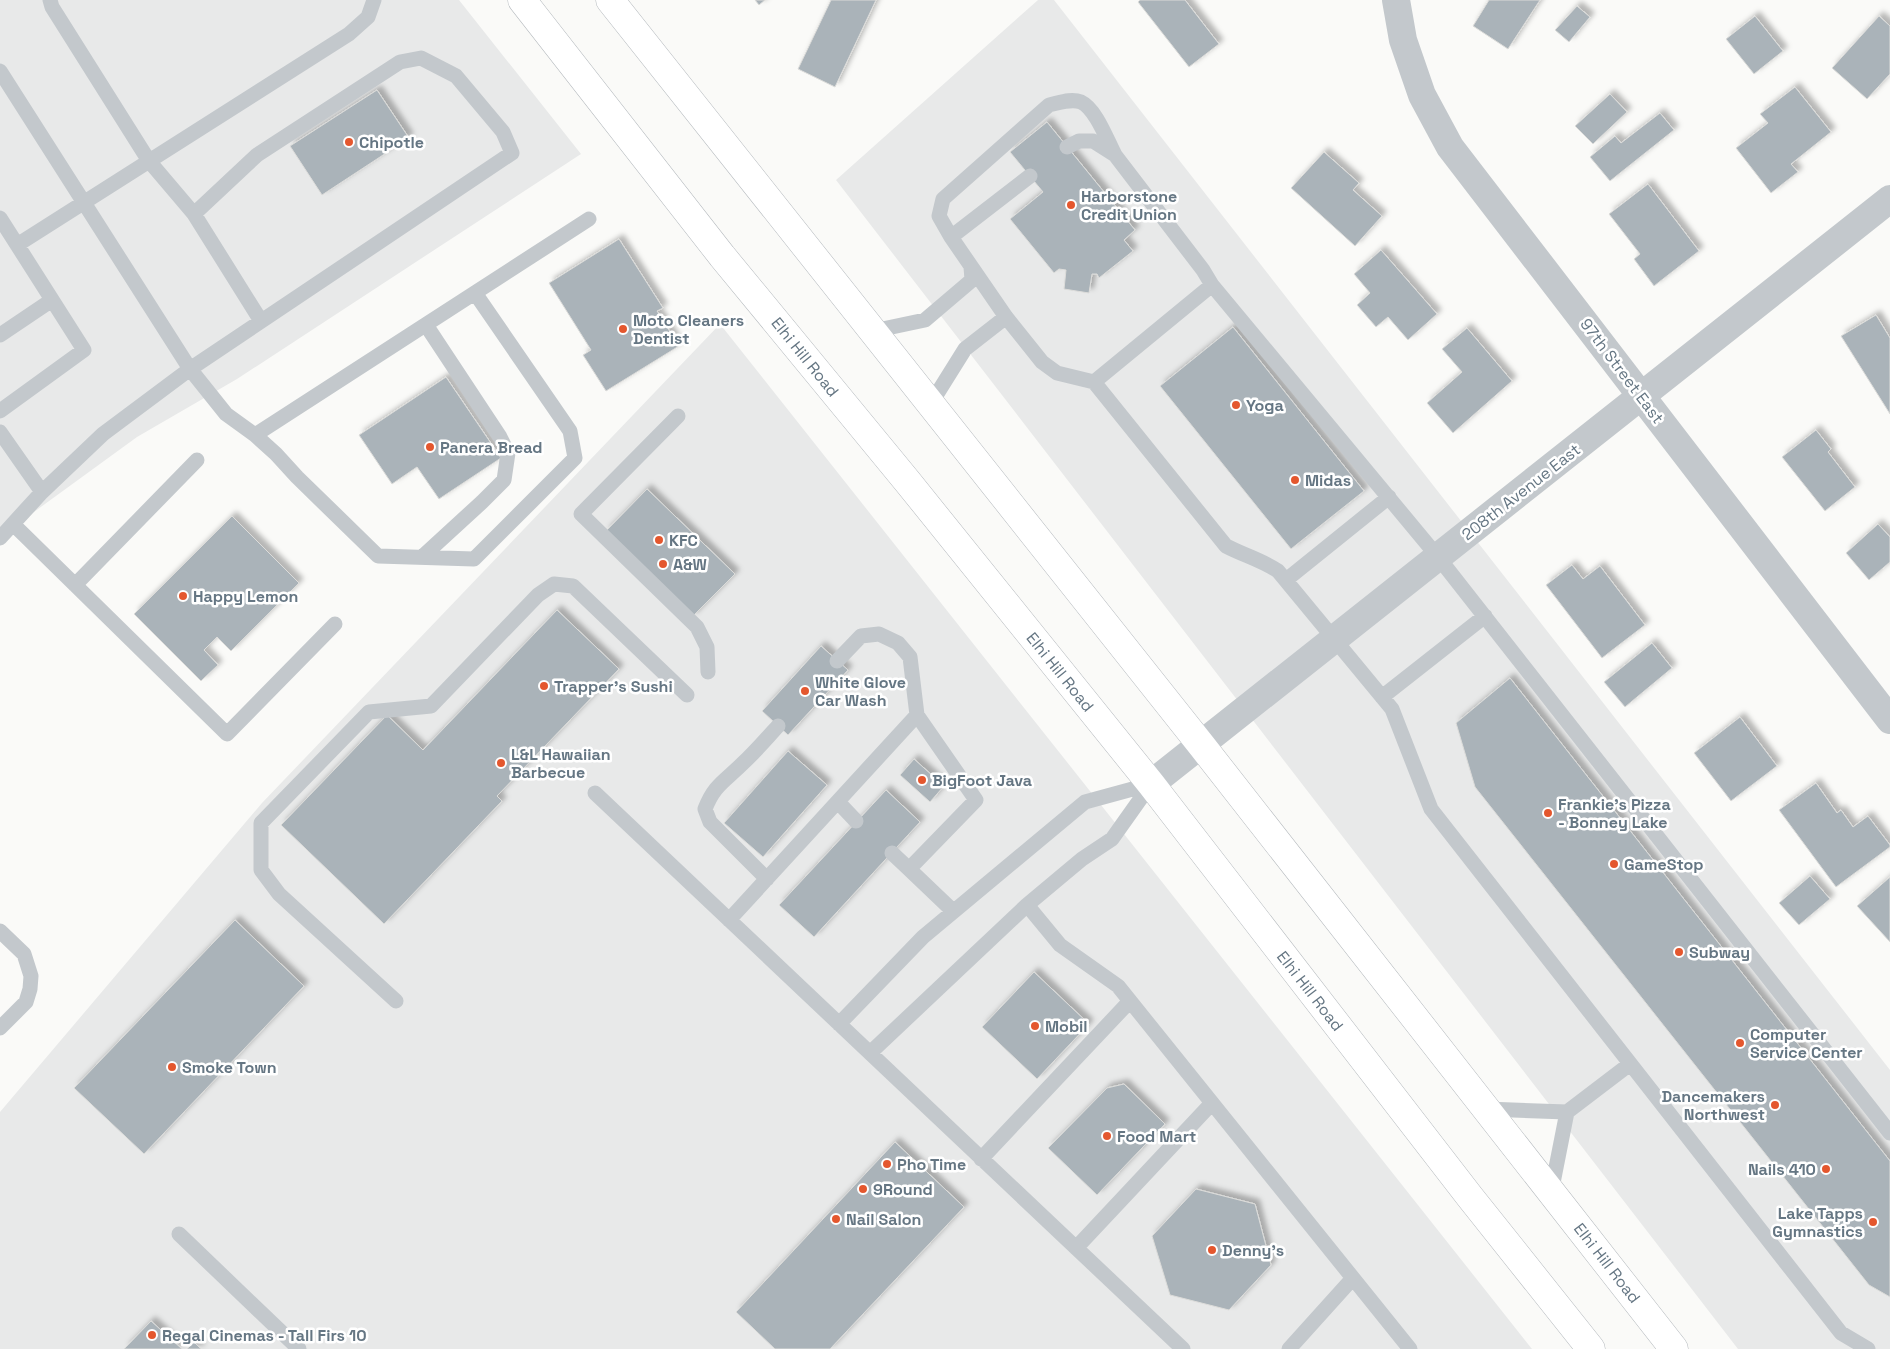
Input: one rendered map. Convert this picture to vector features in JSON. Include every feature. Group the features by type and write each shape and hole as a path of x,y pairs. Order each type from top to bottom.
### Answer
{"main road":[{"name":"Elhi Hill Road","path":"522,0 722,256 907,481 1151,784 1385,1088 1591,1349"},
{"name":"Elhi Hill Road","path":"610,0 1202,746 1674,1349"}],"street":[{"name":"97th Street East","path":"1396,0 1403,40 1422,95 1450,147 1890,720"},
{"name":"208th Avenue East","path":"1151,784 1202,746 1890,199"}],"lane":[{"path":"50,0 52,7 149,161 194,214 261,321"},
{"path":"17,245 349,34 368,17 374,0"},
{"path":"0,538 42,492 103,434 190,369 512,153 503,132 456,76 422,58 400,62 257,155 194,214"},
{"path":"0,71 190,369 226,414 255,435 378,556 474,559 575,458 570,431 475,293"},
{"path":"1868,1349 1841,1333 1431,808 1392,709 1278,570 1265,562 1251,558 1226,546 1094,382 1057,373 1042,362 1006,317 951,237 939,216 943,199 1049,105 1067,101 1081,102 1095,116 1115,155 1203,270 1212,285 1438,557 1890,1133"},
{"path":"1067,147 1078,142 1093,141 1115,155"},
{"path":"951,237 1030,176"},
{"path":"0,218 84,350 0,411"},
{"path":"255,435 589,219"},
{"path":"873,331 925,320 972,280 971,267"},
{"path":"1094,382 1212,285"},
{"path":"0,335 52,300"},
{"path":"930,405 965,349 1006,317"},
{"path":"422,556 504,480 508,454 500,438 426,325"},
{"path":"678,416 581,514 697,627 707,647 708,672"},
{"path":"0,432 42,492"},
{"path":"75,585 197,460"},
{"path":"1286,580 1389,497"},
{"path":"13,524 227,734 335,624"},
{"path":"396,1001 279,894 261,870 261,823 369,712 431,706 538,594 554,584 574,586 687,694"},
{"path":"1382,697 1485,616"},
{"path":"837,661 860,636 879,634 898,643 910,657 916,716 976,800 909,868"},
{"path":"729,920 916,716"},
{"path":"767,879 710,822 705,809 710,796 722,781 742,764 778,726"},
{"path":"870,1053 1027,905 1082,859 1112,839 1151,784"},
{"path":"839,1024 923,937 1085,802 1151,784"},
{"path":"595,793 1183,1349"},
{"path":"838,802 856,821"},
{"path":"892,853 952,911"},
{"path":"1027,905 1060,945 1118,986 1410,1349"},
{"path":"0,931 24,954 31,976 30,990 26,1002 0,1028"},
{"path":"982,1158 1130,1001"},
{"path":"1486,1110 1567,1112 1630,1064"},
{"path":"1076,1248 1212,1103"},
{"path":"1551,1193 1567,1112"},
{"path":"179,1234 299,1349"},
{"path":"1289,1349 1353,1278"}],"shaded area":[{"path":"0,0 459,0 581,154 237,379 137,437 1,536"},
{"path":"1038,0 1054,0 1890,1070 1890,1349 1738,1349 836,180"},
{"path":"720,324 1532,1349 0,1349 0,1112 262,803"}],"building":[{"path":"755,0 765,0 759,5"},
{"path":"831,0 876,0 835,87 798,69"},
{"path":"1140,0 1185,0 1219,44 1189,67 1138,2"},
{"path":"1489,0 1540,0 1508,49 1473,26"},
{"path":"1577,6 1590,17 1569,42 1555,30"},
{"path":"1755,16 1783,51 1754,74 1726,39"},
{"path":"1879,16 1890,26 1890,74 1867,99 1832,68"},
{"path":"1795,87 1831,132 1791,164 1798,172 1771,193 1736,148 1768,123 1760,114"},
{"name":"Chipotle","path":"377,90 409,138 322,195 290,146"},
{"path":"1610,94 1627,112 1593,144 1575,126"},
{"path":"1660,113 1674,130 1610,181 1590,157 1615,136 1621,143"},
{"name":"Harborstone Credit Union","path":"1047,122 1135,230 1124,240 1133,251 1099,278 1097,274 1092,274 1089,293 1064,289 1066,270 1059,269 1054,273 1010,219 1043,192 1010,152"},
{"path":"1324,152 1359,183 1353,190 1382,216 1355,246 1291,188"},
{"path":"1648,184 1699,251 1654,286 1634,259 1640,254 1609,214"},
{"name":"Moto Cleaners Dentist","path":"619,239 663,308 657,311 679,346 606,391 583,355 591,350 549,283"},
{"path":"1381,250 1437,314 1408,340 1388,317 1376,327 1357,305 1370,293 1354,274"},
{"path":"1876,315 1890,338 1890,414 1841,336"},
{"path":"1233,327 1364,491 1291,549 1160,386"},
{"path":"1467,328 1512,381 1453,433 1427,403 1462,372 1442,349"},
{"name":"Panera Bread","path":"446,377 501,458 439,499 417,467 392,484 359,435"},
{"path":"1816,430 1831,449 1828,452 1855,487 1825,511 1782,457"},
{"path":"647,489 735,574 692,617 605,532"},
{"path":"232,516 299,583 231,651 217,637 204,650 218,665 201,681 134,614"},
{"path":"1878,524 1890,537 1890,562 1869,580 1846,553"},
{"path":"1572,565 1583,579 1600,566 1645,625 1602,658 1546,585"},
{"path":"557,610 619,669 497,796 502,801 384,924 281,825 387,715 423,750"},
{"path":"1652,643 1672,668 1625,707 1604,682"},
{"name":"White Glove Car Wash","path":"821,646 848,670 788,735 762,711"},
{"path":"1510,678 1890,1161 1890,1297 1869,1285 1475,787 1456,723"},
{"path":"1740,717 1777,766 1731,801 1694,753"},
{"path":"788,751 827,785 763,857 724,823"},
{"name":"BigFoot Java","path":"914,759 944,786 930,802 900,775"},
{"path":"1816,783 1837,813 1841,810 1853,827 1868,816 1890,845 1890,847 1836,887 1779,810"},
{"path":"886,790 920,822 814,937 779,905"},
{"path":"1810,876 1830,899 1799,925 1779,903"},
{"path":"1890,877 1890,942 1857,906"},
{"path":"235,920 304,986 144,1154 74,1088"},
{"name":"Mobil","path":"1034,972 1089,1024 1037,1079 982,1027"},
{"name":"Food Mart","path":"1124,1084 1165,1124 1097,1195 1048,1148 1107,1088"},
{"path":"895,1142 964,1207 830,1349 775,1349 736,1312"},
{"name":"Denny's","path":"1196,1189 1255,1204 1271,1265 1229,1310 1170,1295 1152,1236"},
{"name":"Regal Cinemas - Tall Firs 10","path":"151,1321 182,1349 124,1349"},
{"name":"Regal Cinemas - Tall Firs 10","path":"194,1342 201,1349 187,1349"}],"place":[{"name":"Chipotle","path":"349,142"},
{"name":"Harborstone Credit Union","path":"1071,205"},
{"name":"Moto Cleaners Dentist","path":"623,329"},
{"name":"Yoga","path":"1236,405"},
{"name":"Panera Bread","path":"430,447"},
{"name":"Midas","path":"1295,480"},
{"name":"KFC","path":"659,540"},
{"name":"A&W","path":"663,564"},
{"name":"Happy Lemon","path":"183,596"},
{"name":"Trapper's Sushi","path":"544,686"},
{"name":"White Glove Car Wash","path":"805,691"},
{"name":"L&L Hawaiian Barbecue","path":"501,763"},
{"name":"BigFoot Java","path":"922,780"},
{"name":"Frankie's Pizza - Bonney Lake","path":"1548,813"},
{"name":"GameStop","path":"1614,864"},
{"name":"Subway","path":"1679,952"},
{"name":"Mobil","path":"1035,1026"},
{"name":"Computer Service Center","path":"1740,1043"},
{"name":"Smoke Town","path":"172,1067"},
{"name":"Dancemakers Northwest","path":"1775,1105"},
{"name":"Food Mart","path":"1107,1136"},
{"name":"Pho Time","path":"887,1164"},
{"name":"Nails 410","path":"1826,1169"},
{"name":"9Round","path":"863,1189"},
{"name":"Nail Salon","path":"836,1219"},
{"name":"Lake Tapps Gymnastics","path":"1873,1222"},
{"name":"Denny's","path":"1212,1250"},
{"name":"Regal Cinemas - Tall Firs 10","path":"152,1335"}]}
